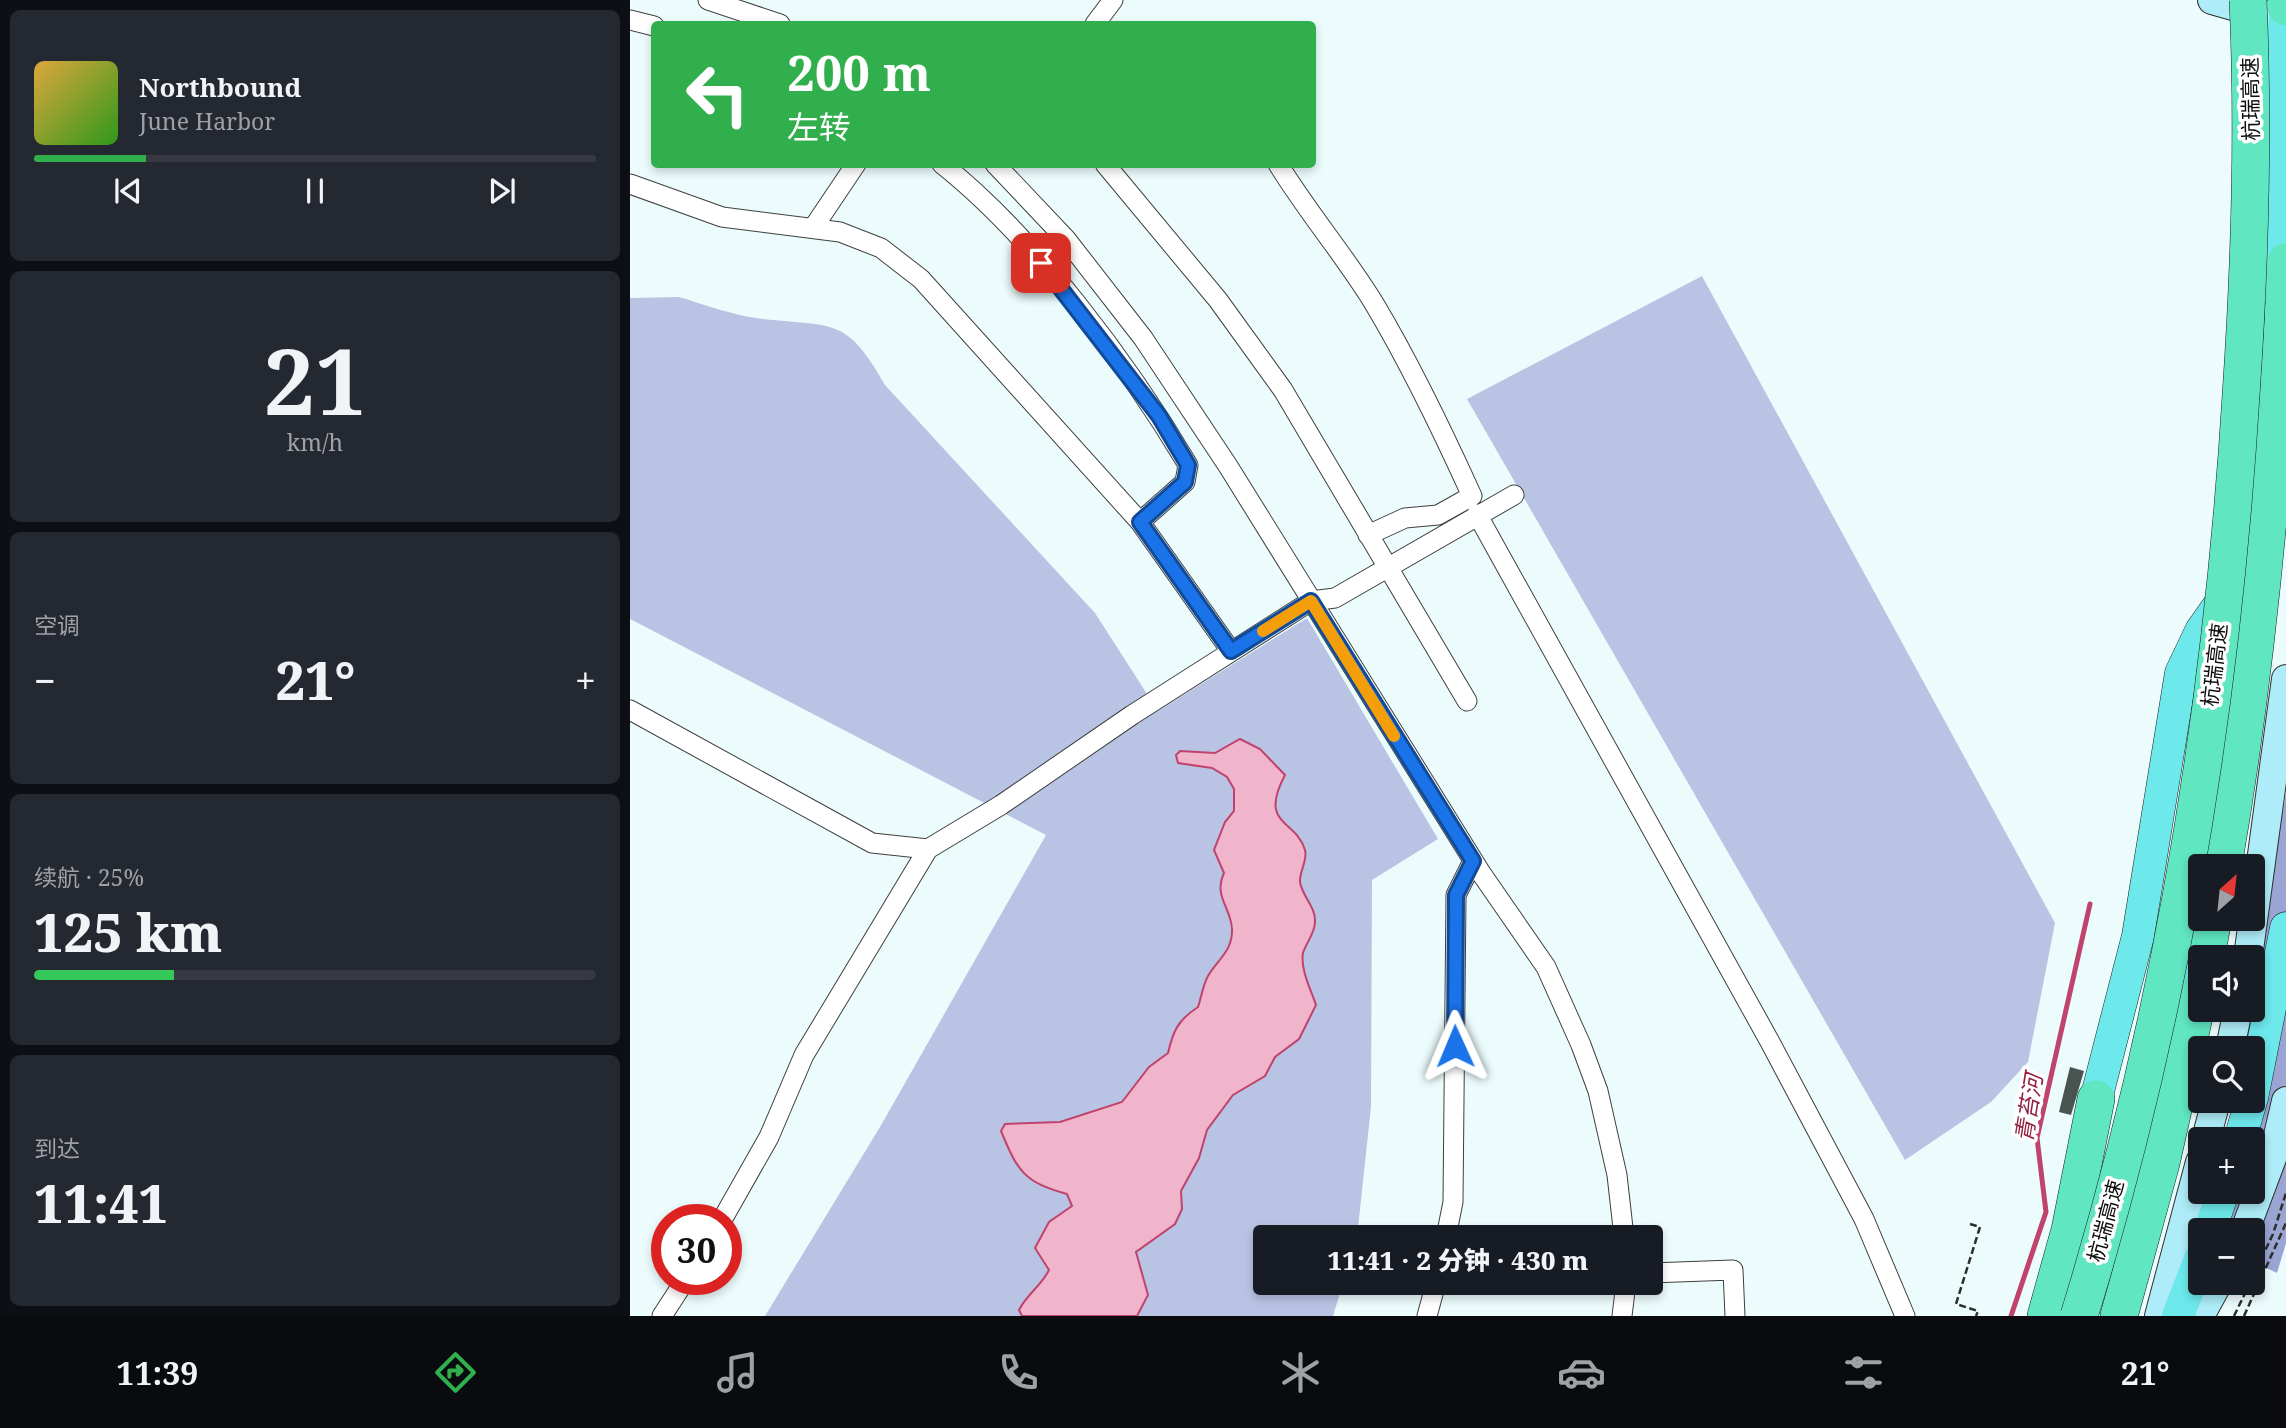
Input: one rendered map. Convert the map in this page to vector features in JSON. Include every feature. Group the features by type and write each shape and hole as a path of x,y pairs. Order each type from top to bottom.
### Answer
{"highway":[{"name":"杭瑞高速","path":"2080,1316 2121,1166 2158,1009 2188,846 2214,678 2232,516 2244,348 2252,142 2248,0"},
{"name":"杭瑞高速","path":"2225,854 2263,584 2276,438 2286,261"},
{"name":"杭瑞高速","path":"2119,1316 2161,1163 2193,1022"},
{"path":"2046,1316 2070,1230 2096,1099"}],"main road":[{"path":"2210,854 2254,556 2276,264 2278,75 2286,12 2212,0"},
{"path":"2096,1099 2138,936 2181,673 2201,631 2254,556"},
{"path":"2250,945 2286,679"},
{"path":"2265,1036 2286,928"},
{"path":"2098,1316 2131,1201 2194,931"},
{"path":"2250,1218 2274,1153 2286,1101"},
{"path":"2159,1316 2189,1204"},
{"path":"2178,1316 2188,1290"},
{"path":"2200,1316 2211,1295"}],"street":[{"path":"708,0 771,21"},
{"path":"1098,21 1113,0"},
{"path":"630,20 651,25"},
{"path":"813,228 853,168"},
{"path":"947,168 973,188 1059,282 1159,416 1188,465 1185,482 1140,522"},
{"path":"999,168 1066,239 1143,338 1228,466 1473,861 1546,967 1581,1045 1598,1091 1618,1174 1623,1225"},
{"path":"1108,168 1218,300 1283,390 1467,701"},
{"path":"1280,168 1302,203 1374,303 1433,409 1472,496 1438,514 1405,518 1368,536"},
{"path":"630,184 722,217 839,232 881,248 921,279 1140,522 1231,651"},
{"path":"731,1204 769,1137 804,1055 928,849 1001,805 1132,715 1311,601 1335,598 1476,514 1514,495"},
{"path":"1476,514 1789,1078 1864,1219 1905,1316"},
{"path":"630,710 873,843 928,849"},
{"path":"1448,1225 1453,1202 1456,895 1473,861"},
{"path":"1663,1273 1732,1270 1734,1316"},
{"path":"662,1316 676,1295"},
{"path":"1427,1316 1433,1295"},
{"path":"1622,1316 1625,1295"}],"path":[{"path":"2265,1251 2286,1193"},
{"path":"2244,1316 2286,1223"},
{"path":"1970,1224 1980,1227 1956,1304 1978,1311 1976,1316"},
{"path":"2234,1316 2244,1295"}],"shaded area":[{"path":"1702,276 2055,923 2028,1062 1991,1102 1905,1160 1467,399"},
{"path":"679,297 752,318 823,325 848,336 859,347 885,385 1095,613 1158,711 1307,618 1438,839 1372,880 1371,1107 1358,1225 1253,1225 1253,1295 1339,1295 1333,1316 765,1316 880,1127 1046,835 630,619 630,298"},
{"path":"1240,739 1260,749 1285,775 1275,804 1277,813 1305,850 1300,882 1315,922 1302,959 1304,973 1316,1005 1299,1039 1275,1057 1265,1076 1233,1095 1207,1130 1199,1158 1181,1191 1182,1209 1175,1224 1136,1252 1148,1295 1137,1316 1022,1316 1019,1310 1022,1304 1049,1270 1035,1248 1049,1222 1072,1206 1067,1194 1041,1185 1024,1173 1012,1156 1001,1131 1005,1124 1060,1122 1122,1102 1149,1067 1168,1053 1177,1027 1198,1007 1206,980 1232,937 1231,921 1220,888 1224,873 1214,850 1225,822 1234,811 1234,789 1227,777 1212,768 1178,763 1176,755 1180,751 1215,753"},
{"path":"2286,793 2286,1243 2277,1273 2265,1267 2265,1218 2229,1218 2233,1204 2265,1204 2265,1127 2254,1127 2257,1113 2265,1113 2265,1065 2268,1048 2265,1047 2265,1036 2246,1036 2248,1022 2265,1022 2265,945 2261,945"}],"building":[{"path":"2070,1067 2084,1071 2071,1115 2059,1112"}],"waterway":[{"name":"青苔河","path":"2011,1316 2046,1212 2037,1138 2090,904"}],"slow traffic":[{"path":"1263,631 1311,601 1394,736"}],"route":[{"path":"1041,263 1059,282 1159,416 1188,465 1185,482 1140,522 1231,651 1311,601 1473,861 1456,895 1455,1046"}]}
